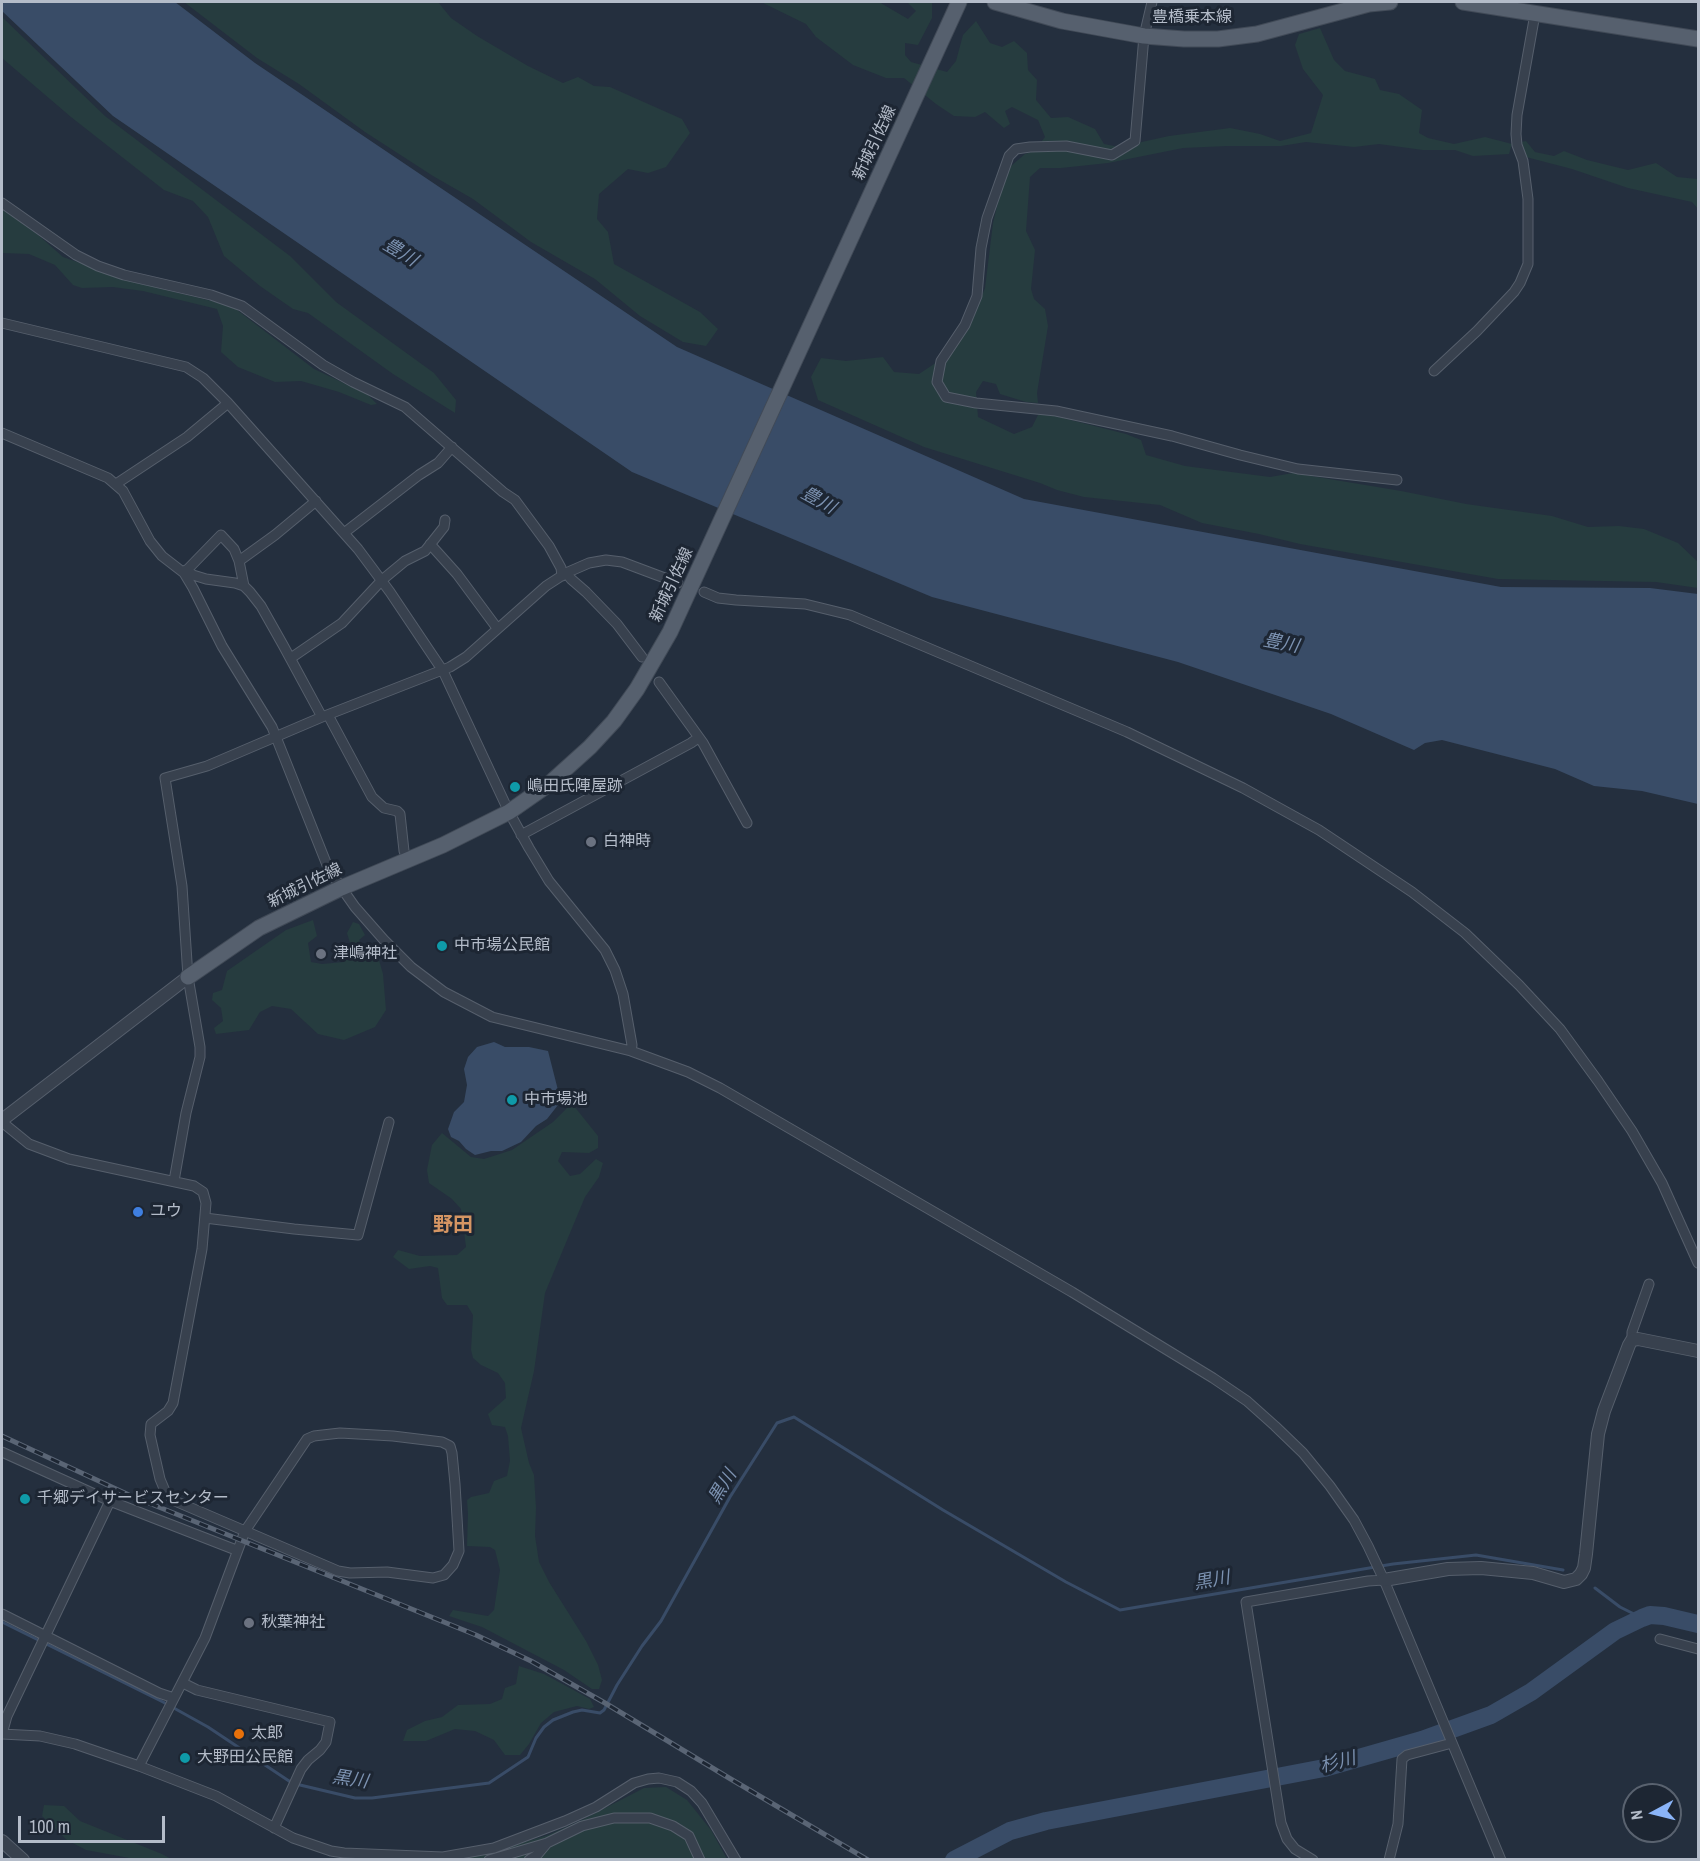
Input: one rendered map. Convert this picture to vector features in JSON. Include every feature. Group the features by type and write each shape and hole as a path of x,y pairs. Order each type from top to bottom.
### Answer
{"main road":[{"name":"新城引佐線","path":"188,977 259,928 340,888 442,845 510,812 549,784 615,721 637,689 670,632 959,2"},
{"name":"豊橋乗本線","path":"995,2 1062,21 1144,36 1196,39 1257,34 1369,4 1389,2"},
{"path":"1463,2 1698,39"}],"street":[{"path":"1152,2 1144,36 1135,141 1112,155 1066,147 1030,147 1016,149 1009,156 987,218 981,248 977,296 965,325 941,360 937,382 946,397 976,403 1056,411 1172,436 1298,469 1397,480"},
{"path":"1434,370 1477,331 1514,292 1528,264 1528,199 1523,161 1516,134 1517,115 1534,14"},
{"path":"2,203 76,255 98,266 242,306 323,365 405,407 515,500 549,546 564,574 586,592 617,624 642,657"},
{"path":"2,324 186,367 203,378 228,402 344,533 382,580 443,671 521,835 549,880 605,950 623,994 632,1045 631,1051"},
{"path":"116,484 187,437 228,402"},
{"path":"2,433 108,478 116,484 123,491 150,540 162,556 185,572 206,579 244,586"},
{"path":"344,533 438,463 452,447"},
{"path":"239,561 316,501"},
{"path":"291,658 342,623 382,580 405,561 424,550 444,527 445,520"},
{"path":"185,572 221,535 234,549 244,586 261,606 372,797 384,808 400,814 404,851 408,860"},
{"path":"430,544 457,574 497,628"},
{"path":"174,1181 201,1047 188,977 182,886 165,778 207,766 325,716 443,671 466,657 546,586 564,574 596,561 622,562 678,583"},
{"path":"185,572 222,646 272,727 329,870 340,888 405,961 444,992 492,1017 631,1051 688,1072 720,1088 1072,1292 1213,1378 1247,1401 1303,1453 1354,1520 1375,1560 1501,1860"},
{"path":"704,592 718,598 805,604 850,615 1128,732 1244,788 1319,831 1412,892 1465,933 1519,985 1560,1029 1632,1131 1662,1183 1698,1263"},
{"path":"659,682 703,743 747,823"},
{"path":"521,835 698,738"},
{"path":"139,1766 205,1638 245,1531 307,1439 340,1433 393,1436 442,1442 450,1446 459,1551 453,1565 444,1575 433,1578 387,1572 338,1571 245,1531 175,1500 165,1491 150,1435 151,1424 168,1411 173,1403 202,1250 206,1203 202,1192 194,1186 174,1181 69,1159 29,1144 4,1126 2,1121 188,977"},
{"path":"205,1218 358,1234 389,1122"},
{"path":"1313,1860 1295,1849 1287,1839 1281,1823 1246,1602 1383,1577 1461,1568 1508,1569 1564,1582 1576,1579 1581,1574 1586,1554 1598,1434 1604,1410 1632,1340 1632,1332 1649,1284"},
{"path":"1632,1340 1638,1339 1698,1351"},
{"path":"2,1452 110,1501 237,1550"},
{"path":"110,1501 7,1716 2,1734 40,1736 75,1744 139,1766 216,1796 303,1841 344,1853 443,1858 494,1848 529,1836 596,1807 634,1783 659,1778 677,1782 691,1791 702,1803 736,1860"},
{"path":"2,1614 173,1699"},
{"path":"1660,1639 1698,1649"},
{"path":"183,1683 197,1690 330,1722 326,1742 300,1769 274,1828"},
{"path":"1389,1860 1398,1824 1402,1759 1407,1755 1451,1741"},
{"path":"489,1860 547,1843 582,1826 614,1818 650,1818 673,1826 689,1836 700,1860"},
{"path":"2,1841 23,1860"},
{"path":"529,1860 537,1855 547,1843"}],"green space":[{"path":"184,2 438,2 451,18 477,36 528,66 563,83 578,77 594,86 610,87 682,119 690,133 666,167 648,173 628,169 599,194 597,219 608,232 614,264 700,312 718,329 706,346 683,342 640,316 595,279 531,242 473,199 365,132 299,84 257,58"},
{"path":"761,2 879,2 908,19 916,11 907,2 932,2 932,18 918,45 905,43 905,55 911,62 947,72 956,61 963,35 976,21 990,43 1002,47 1014,41 1027,53 1028,70 1037,80 1036,100 1051,118 1068,117 1095,129 1104,144 1119,147 1169,136 1230,128 1280,141 1311,133 1323,95 1303,69 1295,45 1299,34 1320,28 1334,60 1345,71 1375,79 1380,90 1399,94 1422,110 1419,133 1428,138 1454,144 1485,137 1512,144 1509,154 1473,156 1455,150 1423,150 1379,144 1354,147 1306,142 1281,146 1183,148 1108,163 1040,168 1030,177 1026,231 1035,250 1031,289 1034,299 1045,309 1048,326 1037,393 1038,403 1000,394 996,384 983,381 976,392 978,417 1014,434 1032,427 1038,415 1051,415 1126,434 1141,440 1146,455 1185,466 1270,477 1293,473 1466,504 1552,516 1588,527 1619,526 1644,529 1678,543 1698,562 1698,588 1656,582 1498,579 1300,544 1202,523 1160,505 1084,497 1057,490 924,447 818,400 811,377 821,358 846,361 883,357 894,372 919,374 949,354 970,326 985,288 993,223 1001,190 1011,166 1025,154 1034,151 1045,137 1038,120 1012,107 1005,111 1010,124 1004,128 985,112 975,117 954,116 904,78 886,78 853,65 816,37 806,24"},
{"path":"2,17 105,116 290,256 336,302 434,373 456,400 455,413 393,374 308,313 293,309 260,286 224,256 208,217 193,201 164,190 71,117 2,58"},
{"path":"1526,141 1535,152 1554,156 1564,151 1587,160 1628,170 1656,163 1677,177 1698,179 1698,209 1692,202 1628,188 1572,169 1526,157 1521,142"},
{"path":"2,209 37,234 63,257 134,282 232,306 314,369 367,394 377,404 371,405 339,392 301,381 275,382 238,367 221,352 223,326 217,309 143,291 113,287 82,288 73,285 55,265 29,254 2,253"},
{"path":"313,920 317,936 308,943 311,962 322,964 343,962 353,953 347,933 353,922 359,924 365,935 359,940 363,947 377,953 383,974 386,1010 375,1027 344,1040 318,1034 291,1009 272,1006 260,1012 249,1030 216,1034 214,1028 223,1021 221,1008 212,1000 213,993 222,990 227,971 286,930"},
{"path":"574,1106 598,1136 598,1148 589,1153 562,1152 558,1161 570,1176 580,1174 596,1159 603,1163 599,1177 585,1197 545,1293 534,1371 521,1428 534,1475 535,1536 539,1562 598,1665 602,1680 599,1689 592,1689 564,1670 482,1627 449,1616 453,1610 488,1616 494,1610 500,1570 495,1550 490,1547 467,1546 467,1500 489,1493 494,1481 507,1476 510,1461 508,1436 505,1427 492,1425 488,1414 506,1398 505,1383 498,1373 481,1365 473,1358 471,1350 473,1315 467,1305 447,1305 442,1298 438,1268 430,1266 409,1269 393,1257 398,1250 420,1256 457,1255 466,1247 461,1209 452,1199 429,1183 427,1170 432,1145 442,1133 471,1157 484,1159 512,1150 553,1122 567,1108"},
{"path":"519,1666 544,1674 590,1699 594,1707 589,1709 577,1706 554,1712 541,1723 520,1755 505,1755 494,1740 475,1731 455,1729 426,1741 403,1741 407,1730 425,1721 442,1717 458,1705 490,1704 502,1699 505,1688 516,1684"},
{"path":"666,1787 687,1800 711,1830 727,1859 469,1860 470,1857 548,1835 644,1788"},
{"path":"44,1805 64,1806 80,1821 171,1859 135,1859 86,1850 67,1840 42,1816"}],"water":[{"name":"豊川","path":"2,2 175,2 255,63 677,347 1024,499 1501,587 1650,588 1698,594 1698,804 1642,791 1594,786 1555,769 1442,740 1425,743 1414,750 1331,714 1178,662 932,597 632,472 113,116 2,11"},
{"name":"中市場池","path":"494,1042 505,1047 529,1047 548,1051 560,1098 558,1105 547,1119 536,1126 521,1142 502,1151 475,1155 451,1137 448,1129 454,1112 464,1102 467,1085 464,1069 468,1057 477,1047"}],"waterway":[{"name":"黒川","path":"2,1622 163,1702 208,1727 289,1781 355,1798 372,1798 489,1783 528,1757 536,1738 553,1720 582,1710 600,1713 604,1710 617,1685 661,1621 730,1497 777,1423 794,1417 943,1510 1066,1582 1120,1610 1393,1564 1476,1555 1563,1570"},
{"name":"黒川","path":"1595,1588 1620,1607 1642,1618"},
{"name":"杉川","path":"954,1860 1010,1831 1046,1821 1324,1768 1422,1740 1491,1715 1531,1692 1615,1631 1642,1618 1650,1615 1664,1616 1698,1624"}],"railway":[{"path":"2,1436 129,1495 476,1635 531,1661 868,1860"}],"place":[{"name":"嶋田氏陣屋跡","path":"515,787"},
{"name":"白神時","path":"591,842"},
{"name":"中市場公民館","path":"442,946"},
{"name":"津嶋神社","path":"321,954"},
{"name":"中市場池","path":"512,1100"},
{"name":"ユウ","path":"138,1212"},
{"name":"千郷デイサービスセンター","path":"25,1499"},
{"name":"秋葉神社","path":"249,1623"},
{"name":"太郎","path":"239,1734"},
{"name":"大野田公民館","path":"185,1758"}],"district":[{"name":"野田","path":"453,1226"}]}
